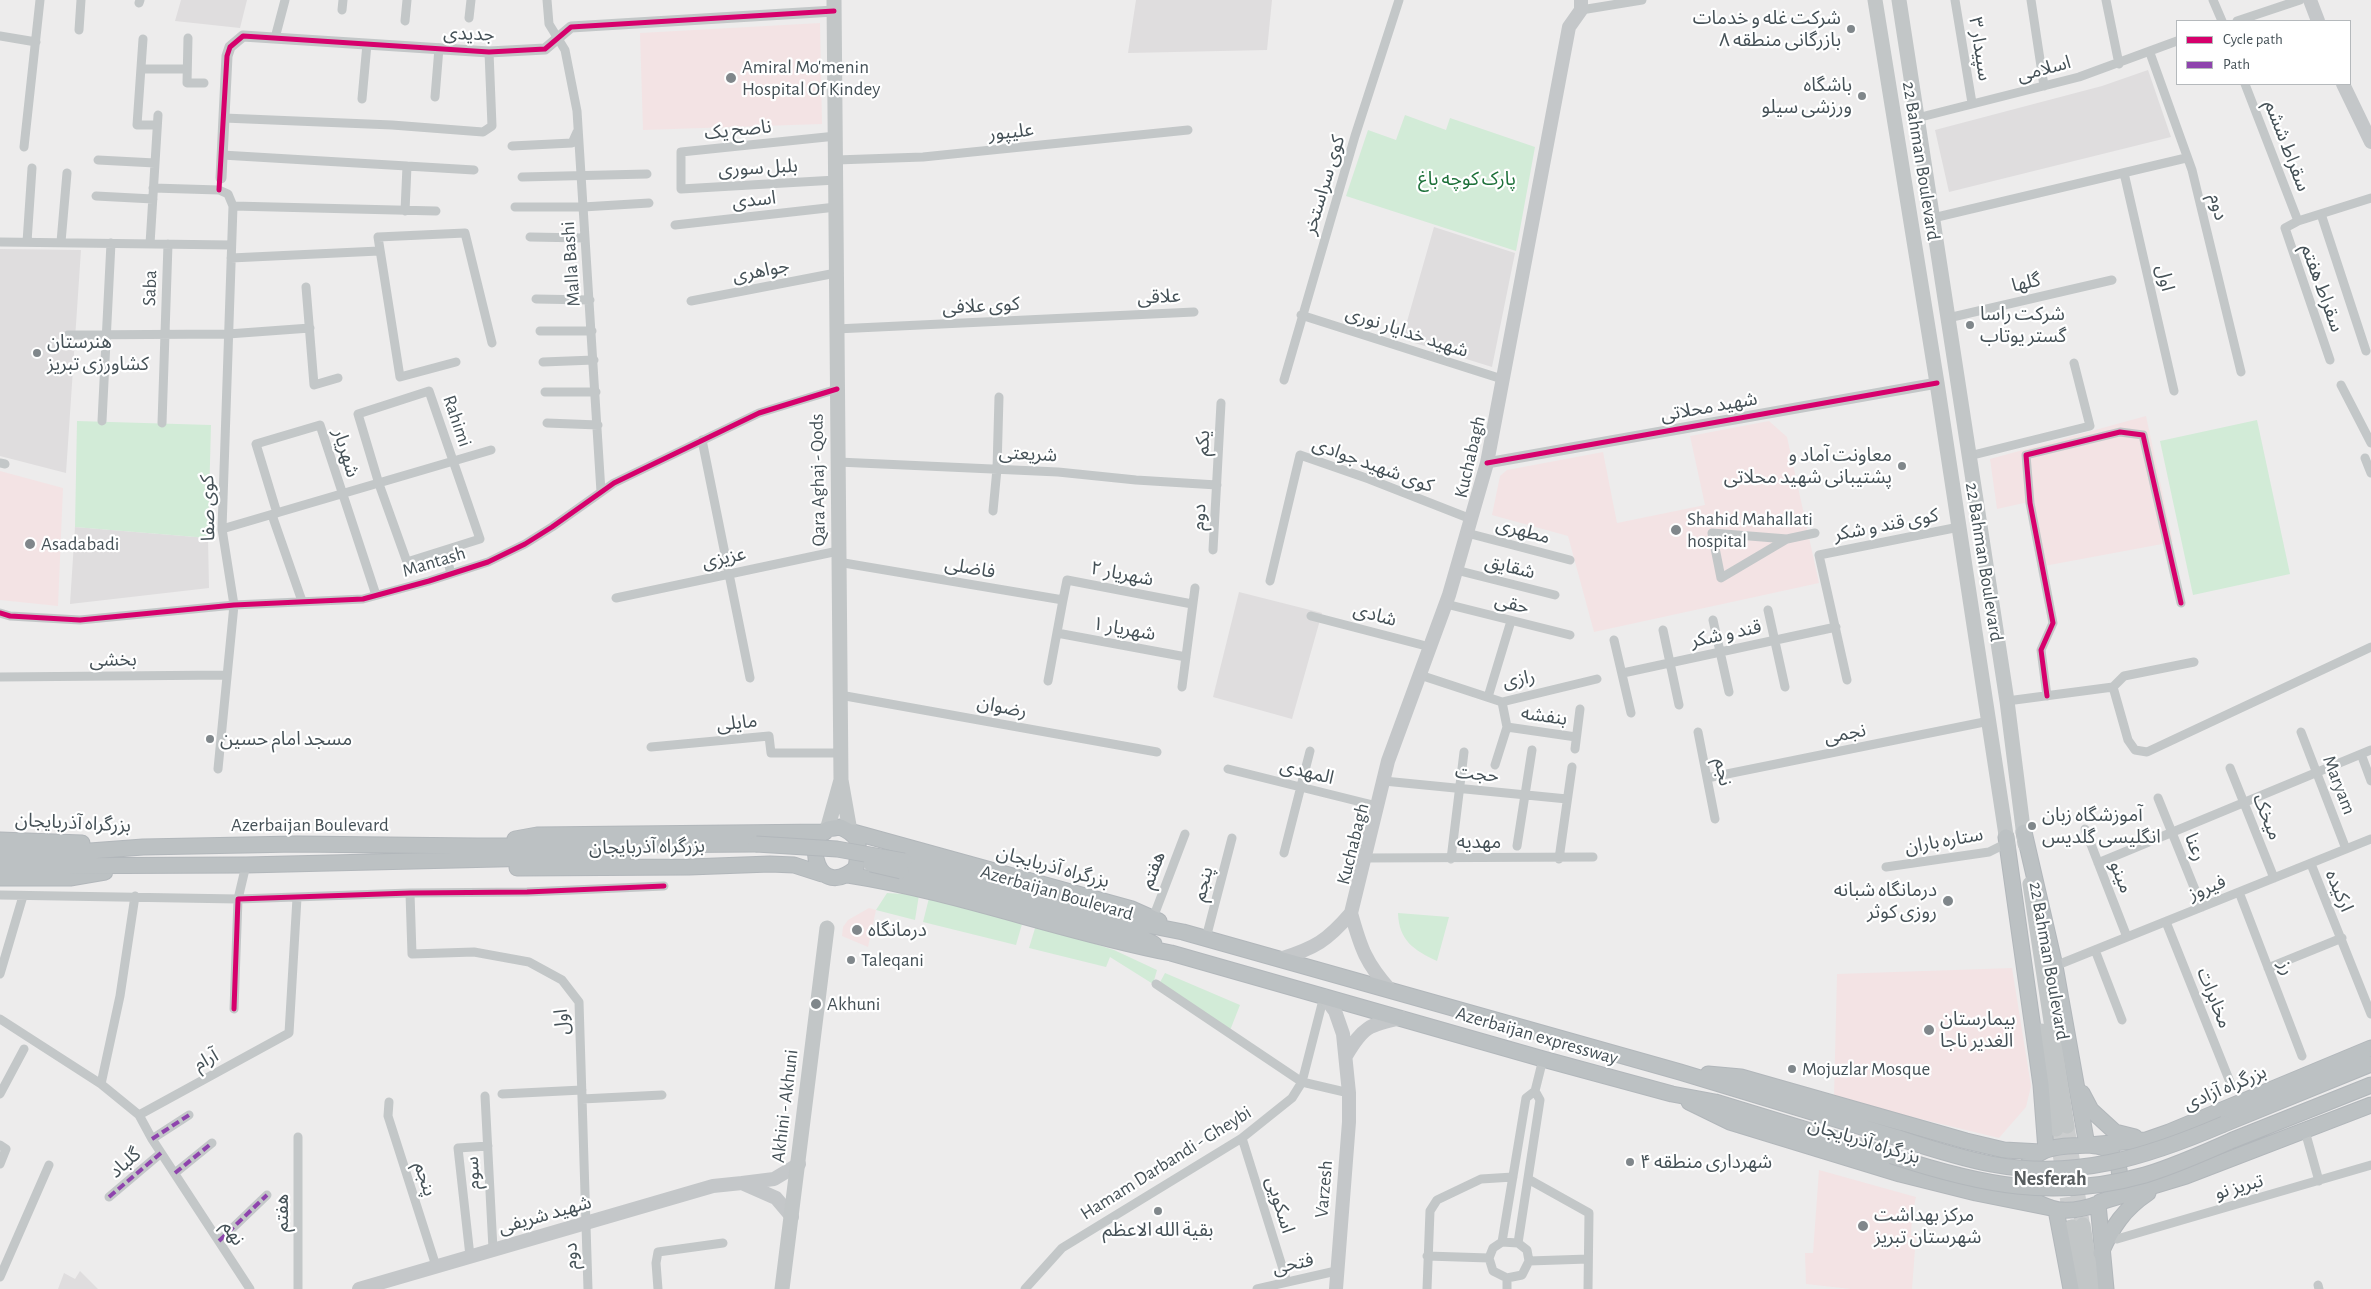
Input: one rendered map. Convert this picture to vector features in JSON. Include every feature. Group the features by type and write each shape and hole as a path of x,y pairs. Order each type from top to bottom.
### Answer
{"highway":[{"path":"840,827 851,832 859,844 856,868 848,875 834,878 822,874 815,863 818,839 826,831 840,827"},
{"path":"770,831 780,837 783,848 779,858 770,864"},
{"name":"بزرگراه آذربایجان","path":"474,853 537,835 826,831"},
{"name":"بزرگراه آذربایجان","path":"851,832 902,865"},
{"path":"2024,832 2055,966 2074,1080 2088,1145"},
{"name":"بزرگراه آذربایجان","path":"0,840 53,841 143,847"},
{"path":"2006,840 2041,1085 2044,1151"},
{"name":"Azerbaijan Boulevard","path":"143,847 312,844 474,853"},
{"path":"0,853 143,847"},
{"name":"بزرگراه آذربایجان","path":"474,853 554,857 756,850 902,865 1132,909 1183,932"},
{"name":"بزرگراه آذربایجان","path":"474,853 509,868 689,867 770,864 794,865 822,874"},
{"name":"Azerbaijan Boulevard","path":"144,866 246,865 474,853"},
{"name":"بزرگراه آذربایجان","path":"848,875 902,865"},
{"name":"Azerbaijan Boulevard","path":"902,865 1132,922 1183,932"},
{"name":"Azerbaijan Boulevard","path":"902,865 1130,932 1171,953"},
{"path":"0,866 144,866"},
{"path":"0,878 70,878 144,866"},
{"name":"Azerbaijan expressway","path":"1183,932 1680,1072 1991,1164 2028,1168 2068,1169 2104,1165 2139,1157 2178,1144 2221,1118"},
{"name":"Azerbaijan expressway","path":"1171,953 1543,1059 1672,1094 1715,1102 1949,1174 1989,1183 2030,1188 2070,1188 2108,1184 2146,1175 2186,1161 2233,1140 2371,1085"},
{"name":"بزرگراه آزادی","path":"2088,1145 2146,1140 2221,1118 2371,1048"},
{"path":"2234,1158 2223,1151 2215,1140 2213,1128 2221,1118 2371,1064"},
{"name":"بزرگراه آذربایجان","path":"1680,1072 1741,1077 2004,1150 2044,1151"},
{"path":"2074,1080 2091,1110 2115,1132 2146,1140"},
{"name":"بزرگراه آذربایجان","path":"1672,1094 1730,1122 1900,1174 2053,1209"},
{"path":"2099,1203 2113,1195 2119,1184 2120,1170 2114,1157 2104,1148 2088,1145 2044,1151 2033,1157 2026,1166 2023,1180 2028,1194 2037,1202 2053,1209 2076,1209 2099,1203 2163,1184 2305,1132 2371,1104"},
{"path":"1900,1174 1913,1167 1921,1155 1922,1140 1916,1126"},
{"path":"2101,1253 2118,1219 2135,1202 2163,1184"},
{"path":"2099,1203 2101,1253 2106,1289"},
{"path":"2053,1209 2071,1289"}],"main road":[{"name":"22 Bahman Boulevard","path":"1875,0 1937,383 2006,840 2020,902 2062,1128 2007,701 1899,0"},
{"path":"2310,0 2318,20"},
{"name":"Kuchabagh","path":"1351,914 1388,761 1446,604 1487,463 1569,27 1581,5"},
{"name":"Qara Aghaj - Qods","path":"834,6 841,780"},
{"path":"2343,85 2371,142"},
{"path":"826,831 841,780"},
{"path":"841,780 851,832"},
{"path":"1280,959 1310,949 1333,934 1351,914"},
{"path":"1351,914 1359,941 1371,968 1390,990"},
{"name":"Akhini - Akhuni","path":"782,1289 827,928"},
{"name":"Varzesh","path":"1324,996 1335,1011 1343,1034 1349,1093 1349,1122 1336,1289"},
{"path":"1346,1056 1363,1030 1374,1024 1402,1018"},
{"name":"شهید شریفی","path":"359,1289 713,1186 774,1179 799,1164"},
{"path":"742,1183 776,1198 792,1217"},
{"path":"2082,1289 2077,1226 2093,1289"}],"street":[{"path":"24,147 40,0"},
{"path":"79,30 81,0"},
{"path":"276,38 285,0"},
{"path":"342,10 343,0"},
{"path":"405,21 407,0"},
{"path":"469,18 471,0"},
{"name":"Malla Bashi","path":"548,0 549,24 566,50 578,128 601,492"},
{"name":"کوی سراستخر","path":"1284,380 1301,315 1399,0"},
{"path":"1581,5 1642,0"},
{"name":"سپیدار ۳","path":"1956,0 1972,102"},
{"path":"2031,0 2044,86"},
{"path":"2106,0 2119,64"},
{"path":"2213,0 2222,20"},
{"path":"2240,20 2300,0"},
{"name":"جدیدی","path":"220,178 227,56 230,47 243,36 489,52 545,49 571,27 834,6"},
{"path":"0,36 36,42"},
{"path":"188,38 187,83 204,83"},
{"path":"143,39 137,125 157,126"},
{"name":"اسلامی","path":"1917,118 1972,102 2044,86 2119,64 2176,41"},
{"path":"362,99 367,44"},
{"path":"435,97 439,48"},
{"path":"224,118 392,125 484,132 492,126 489,52"},
{"name":"دوم","path":"2150,52 2186,158 2192,170 2241,372"},
{"path":"141,69 187,69"},
{"name":"سقراط ششم","path":"2246,85 2298,221"},
{"path":"150,244 158,115"},
{"path":"512,146 572,143 578,128"},
{"name":"علیپور","path":"836,160 923,157 1188,130"},
{"name":"ناصح یک","path":"681,189 681,152 836,136"},
{"path":"222,155 474,170"},
{"path":"1933,218 2186,158"},
{"path":"98,160 155,163"},
{"path":"404,210 407,166"},
{"path":"27,242 32,168"},
{"path":"60,242 67,172"},
{"name":"اول","path":"2124,173 2174,391"},
{"path":"522,177 647,174"},
{"path":"219,190 220,178"},
{"name":"بلبل سوری","path":"681,189 836,180"},
{"path":"153,188 219,190 228,194 233,211 436,211"},
{"path":"96,196 153,199"},
{"path":"2298,221 2371,198"},
{"path":"514,207 649,203"},
{"name":"اسدی","path":"675,225 836,207"},
{"name":"کوی صفا","path":"218,770 234,605 222,530 233,211"},
{"path":"2321,214 2366,351"},
{"name":"سقراط هفتم","path":"2298,221 2285,228 2330,360"},
{"path":"456,362 400,377 378,237 465,233 492,343"},
{"path":"530,237 586,238"},
{"path":"0,242 231,245"},
{"path":"102,421 111,243"},
{"name":"Saba","path":"162,424 168,244"},
{"path":"231,258 379,251"},
{"name":"جواهری","path":"691,301 836,274"},
{"name":"گلها","path":"1948,318 2112,280"},
{"path":"306,287 314,385 338,378"},
{"path":"536,299 590,300"},
{"name":"علاقی","path":"1126,315 1194,312"},
{"name":"کوی علافی","path":"836,329 1126,315"},
{"name":"شهید خدایار نوری","path":"1301,315 1502,379"},
{"path":"68,335 228,334 310,328"},
{"path":"540,331 592,331"},
{"path":"543,362 594,360"},
{"path":"1970,456 2090,426 2074,363"},
{"name":"شهید محلاتی","path":"1487,463 1937,383"},
{"path":"2341,385 2371,443"},
{"name":"Mantash","path":"0,613 10,616 80,620 234,605 363,598 376,595 488,562 552,528 614,483 759,413 837,389"},
{"name":"Rahimi","path":"379,484 358,414 430,391 480,539 445,550"},
{"path":"545,392 596,392"},
{"path":"993,511 997,469 999,397"},
{"name":"یکم","path":"1217,485 1222,403"},
{"path":"547,423 598,425"},
{"name":"شهریار","path":"274,514 256,444 320,425 376,595"},
{"path":"2047,696 2041,650 2053,623 2030,502 2026,455 2120,432 2143,435 2180,603"},
{"path":"702,440 750,678"},
{"path":"222,530 492,450"},
{"name":"کوی شهید جوادی","path":"1270,581 1300,455 1369,479 1471,519"},
{"path":"2365,458 2371,473"},
{"name":"شریعتی","path":"838,462 997,469 1217,485"},
{"path":"379,484 407,562 445,550 451,574"},
{"name":"دوم","path":"1213,550 1217,485"},
{"path":"274,514 302,602"},
{"name":"کوی قند و شکر","path":"1836,628 1819,555 1959,527"},
{"name":"مطهری","path":"1467,533 1570,560"},
{"path":"1786,540 1712,533 1722,578 1786,540 1815,533"},
{"name":"عزیزی","path":"616,598 729,574 838,556"},
{"name":"فاضلی","path":"838,556 1063,600"},
{"name":"شقایق","path":"1456,570 1555,595"},
{"name":"شهریار ۲","path":"1063,600 1067,580 1192,604"},
{"path":"1182,687 1195,588"},
{"path":"1048,681 1063,600"},
{"name":"حقی","path":"1446,604 1570,635"},
{"path":"1768,610 1785,687"},
{"name":"شادی","path":"1311,616 1430,647"},
{"path":"1488,697 1511,620"},
{"path":"1713,620 1729,692"},
{"path":"1836,628 1848,680"},
{"name":"قند و شکر","path":"1623,673 1836,628"},
{"path":"1663,630 1679,705"},
{"name":"شهریار ۱","path":"1057,633 1186,657"},
{"path":"1614,640 1631,713"},
{"path":"2113,687 2128,740 2135,750 2147,752 2371,647"},
{"path":"2007,701 2113,687 2124,676 2194,662"},
{"name":"بخشی","path":"0,677 227,675"},
{"name":"رازی","path":"1420,675 1502,702 1597,679"},
{"name":"رضوان","path":"840,695 1157,752"},
{"path":"1495,765 1507,727 1502,702"},
{"path":"1575,749 1580,709"},
{"name":"نجمی","path":"1707,778 1988,721"},
{"name":"بنفشه","path":"1507,727 1576,736"},
{"name":"نجم","path":"1698,732 1715,819"},
{"name":"Maryam","path":"2301,732 2346,849"},
{"name":"مایلی","path":"651,747 769,736 770,753 840,753"},
{"path":"1517,846 1532,750"},
{"path":"2098,863 2371,750"},
{"path":"1284,853 1310,751"},
{"path":"1451,858 1464,752"},
{"path":"2361,754 2371,781"},
{"path":"1559,859 1572,767"},
{"name":"میخک","path":"2230,768 2274,878"},
{"name":"المهدی","path":"1228,769 1377,806"},
{"name":"حجت","path":"1384,781 1567,799"},
{"name":"رعنا","path":"2158,798 2202,907"},
{"name":"مینو","path":"2085,829 2127,937"},
{"name":"هفتم","path":"1153,918 1184,834"},
{"name":"پنجم","path":"1206,938 1232,838"},
{"name":"فیروز","path":"2055,966 2371,839"},
{"name":"ستاره باران","path":"1886,867 1989,852 2006,840"},
{"name":"مهدیه","path":"1364,858 1559,859 1593,857"},
{"name":"ارکیده","path":"2310,864 2342,938 2371,1014"},
{"path":"234,1009 238,899 246,865"},
{"path":"0,895 238,899 410,893 527,892 664,886"},
{"name":"رز","path":"2239,892 2302,1056"},
{"name":"اول","path":"410,893 412,954 474,952 529,962 562,980 579,1002 587,1222"},
{"path":"0,974 22,896"},
{"path":"101,1084 120,996 136,896"},
{"name":"آرام","path":"138,1115 289,1033 297,898"},
{"name":"مخابرات","path":"2166,922 2232,1087"},
{"path":"2268,968 2342,938"},
{"path":"2095,950 2122,1020"},
{"path":"1156,984 1302,1082 1349,1093"},
{"name":"Hamam Darbandi - Gheybi","path":"1025,1289 1062,1248 1112,1215 1242,1138 1292,1098 1302,1082 1324,996"},
{"name":"نهم","path":"0,1019 101,1084 138,1115 250,1289"},
{"path":"0,1094 24,1049"},
{"path":"1502,1242 1526,1098 1535,1091 1543,1059"},
{"path":"1518,1243 1540,1100 1535,1091"},
{"path":"502,1094 662,1095"},
{"name":"سوم","path":"485,1096 493,1249"},
{"name":"پنجم","path":"389,1102 388,1116 436,1266"},
{"path":"152,1139 189,1115"},
{"path":"2305,1132 2319,1181"},
{"name":"هفتم","path":"298,1137 298,1289"},
{"name":"اسکویی","path":"1242,1138 1287,1282"},
{"path":"175,1173 212,1143"},
{"path":"0,1145 6,1149 0,1164"},
{"path":"470,1256 458,1148 488,1146"},
{"name":"گلباد","path":"109,1198 161,1152"},
{"path":"0,1277 49,1165"},
{"name":"تبریز نو","path":"2117,1239 2371,1165"},
{"path":"1428,1289 1430,1211 1437,1200 1481,1179 1512,1177"},
{"path":"1528,1179 1590,1214 1588,1289"},
{"path":"219,1241 267,1195"},
{"name":"دوم","path":"587,1222 588,1289"},
{"path":"1502,1242 1518,1243 1527,1250 1529,1261 1522,1275 1507,1278 1493,1271 1489,1258 1494,1248 1502,1242"},
{"path":"658,1289 656,1262 658,1252 723,1243"},
{"path":"1428,1256 1489,1258"},
{"path":"1529,1261 1588,1259"},
{"name":"فتحی","path":"1257,1289 1336,1271"},
{"path":"1507,1278 1507,1289"}],"shaded area":[{"path":"181,0 247,0 240,28 175,21"},
{"path":"1136,0 1272,0 1267,50 1128,53"},
{"name":"Amiral Mo'menin Hospital Of Kindey","path":"820,23 822,124 643,130 640,33"},
{"path":"2148,70 2171,137 1949,192 1935,130 2102,86"},
{"path":"1434,227 1515,253 1492,367 1402,339"},
{"name":"هنرستان کشاورزی تبریز","path":"0,249 81,250 66,473 0,456"},
{"path":"2146,416 2173,542 2044,566 2033,501 1997,509 1990,459"},
{"name":"Shahid Mahallati hospital","path":"1769,421 1787,437 1819,583 1594,632 1568,536 1492,515 1500,476 1507,470 1603,452 1617,523 1705,505 1690,436"},
{"name":"Asadabadi","path":"0,471 63,488 58,606 0,600"},
{"path":"75,527 208,538 209,588 70,604"},
{"path":"1239,592 1322,613 1292,719 1213,697"},
{"name":"درمانگاه","path":"869,908 876,910 868,947 842,936 843,927 848,920"},
{"name":"بیمارستان الغدیر ناجا","path":"2012,968 2031,1086 2026,1107 1999,1138 1834,1098 1837,974"},
{"name":"مرکز بهداشت شهرستان تبریز","path":"1819,1170 1916,1197 1912,1216 1911,1236 1916,1236 1912,1289 1851,1289 1806,1284 1805,1253 1813,1253"},
{"path":"80,1271 98,1289 58,1289 64,1273 75,1279"}],"green space":[{"name":"پارک کوچه باغ","path":"1405,115 1446,130 1450,118 1535,147 1516,251 1346,196 1368,130 1396,140"},
{"path":"2257,420 2290,574 2193,595 2160,441"},
{"path":"77,421 211,425 208,538 75,527"},
{"path":"887,893 919,895 915,920 876,910"},
{"path":"929,898 1022,924 1016,945 923,922"},
{"path":"1398,913 1449,917 1437,961 1421,953 1409,943 1401,931"},
{"path":"1036,925 1114,950 1157,970 1153,984 1110,957 1106,967 1029,948"},
{"path":"1165,973 1240,1005 1229,1033 1158,986"}],"tunnel":[{"path":"2067,1126 2082,1222"},
{"path":"2056,1129 2072,1227"}],"marked path":[{"path":"152,1139 189,1115"},
{"path":"175,1173 212,1143"},
{"path":"109,1197 161,1153"},
{"path":"219,1241 267,1195"}],"cycle path":[{"path":"219,190 227,56 230,47 243,36 489,52 545,49 571,27 834,11"},
{"path":"1487,463 1937,383"},
{"path":"0,613 10,616 80,620 234,605 363,599 488,562 525,544 614,483 759,413 837,389"},
{"path":"2047,696 2041,650 2053,623 2030,503 2026,455 2120,432 2143,435 2181,603"},
{"path":"234,1009 238,899 410,893 527,892 664,886"}],"place":[{"name":"شرکت غله و خدمات بازرگانی منطقه ۸","path":"1851,29"},
{"name":"Amiral Mo'menin Hospital Of Kindey","path":"731,78"},
{"name":"باشگاه ورزشی سیلو","path":"1862,96"},
{"name":"شرکت راسا گستر یوتاب","path":"1970,325"},
{"name":"هنرستان کشاورزی تبریز","path":"37,353"},
{"name":"معاونت آماد و پشتیبانی شهید محلاتی","path":"1902,466"},
{"name":"Shahid Mahallati hospital","path":"1676,530"},
{"name":"Asadabadi","path":"30,544"},
{"name":"مسجد امام حسین","path":"210,739"},
{"name":"آموزشگاه زبان انگلیسی گلدیس","path":"2032,826"},
{"name":"درمانگاه شبانه روزی کوثر","path":"1948,901"},
{"name":"درمانگاه","path":"857,930"},
{"name":"Taleqani","path":"851,960"},
{"name":"Akhuni","path":"816,1004"},
{"name":"بیمارستان الغدیر ناجا","path":"1929,1030"},
{"name":"Mojuzlar Mosque","path":"1792,1069"},
{"name":"شهرداری منطقه ۴","path":"1630,1162"},
{"name":"بقیة الله الاعظم","path":"1158,1211"},
{"name":"مرکز بهداشت شهرستان تبریز","path":"1863,1226"}],"district":[{"name":"Nesferah","path":"2050,1179"}]}
